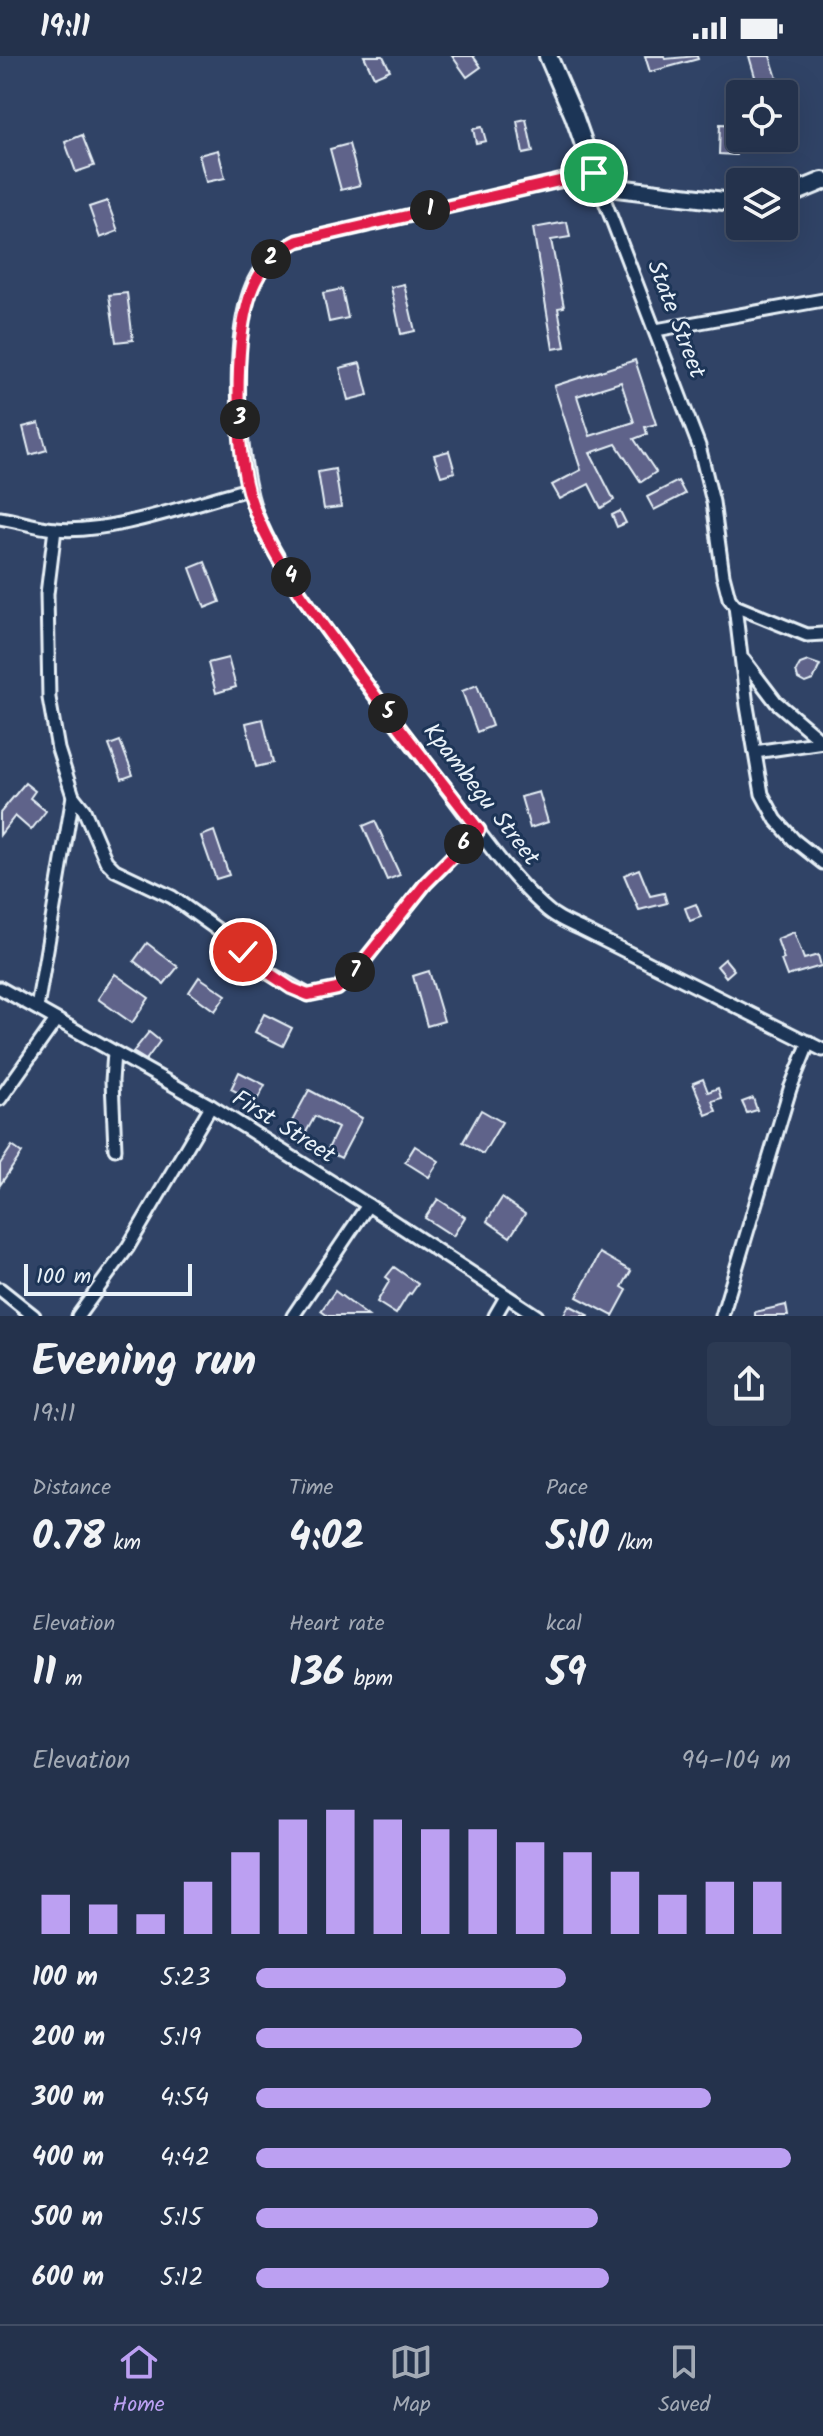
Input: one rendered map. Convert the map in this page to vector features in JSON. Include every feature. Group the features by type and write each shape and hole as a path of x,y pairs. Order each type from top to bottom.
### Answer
{"street":[{"name":"State Street","path":"548,56 656,330 703,460 713,502 723,575 729,598 735,606 762,794 776,820 794,840 823,863"},
{"path":"594,173 617,188 726,201"},
{"name":"Kpambegu Street","path":"594,173 298,241 267,262 255,277 243,326 239,360 239,409 248,489 260,522 301,596 532,896 557,917 823,1050"},
{"path":"798,191 823,181"},
{"path":"656,330 823,300"},
{"path":"0,518 55,529 113,525 248,489"},
{"path":"55,529 47,594 49,698 58,749 73,796 84,810 106,861 115,870 172,897 218,930 267,972 308,995 337,989 355,972 426,883 479,830"},
{"path":"735,606 807,635 823,634"},
{"path":"741,656 776,702 823,742"},
{"path":"755,752 823,742"},
{"path":"37,1008 73,796"},
{"name":"First Street","path":"0,988 211,1106 537,1316"},
{"path":"0,1099 56,1020"},
{"path":"722,1316 790,1089 809,1042"},
{"path":"114,1052 115,1149"},
{"path":"78,1316 128,1247 211,1106"},
{"path":"293,1316 368,1205"},
{"path":"0,1289 34,1316"},
{"path":"495,1316 506,1297"}],"building":[{"path":"364,56 383,56 390,70 374,77"},
{"path":"452,56 473,56 481,67 467,77"},
{"path":"645,56 664,56 665,59 697,56 698,59 650,72"},
{"path":"749,56 770,56 778,80 756,80"},
{"path":"526,119 533,152 523,154 517,121"},
{"path":"720,124 726,124 726,152 736,152 736,155 719,154"},
{"path":"482,127 486,141 476,143 473,129"},
{"path":"82,135 94,166 76,172 65,142"},
{"path":"349,144 360,185 341,190 330,149"},
{"path":"218,150 225,178 206,182 199,155"},
{"path":"107,201 118,231 100,238 89,207"},
{"path":"567,222 570,237 551,240 564,307 558,308 565,347 553,349 533,228"},
{"path":"404,284 415,331 401,334 391,287"},
{"path":"342,289 348,318 329,322 323,293"},
{"path":"127,293 133,340 116,342 109,295"},
{"path":"635,360 656,424 645,427 647,434 634,439 656,472 641,482 616,444 590,453 614,500 601,508 589,484 560,499 552,485 581,470 554,386","holes":["621,382 634,422 590,436 577,396"]},
{"path":"360,363 368,395 348,400 340,368"},
{"path":"39,423 47,450 30,455 23,427"},
{"path":"449,451 455,472 441,476 434,455"},
{"path":"335,469 341,507 324,509 318,472"},
{"path":"678,481 685,494 654,510 647,497"},
{"path":"620,511 626,523 617,527 612,515"},
{"path":"205,562 220,602 205,608 190,568"},
{"path":"228,658 236,687 216,693 208,663"},
{"path":"808,661 820,665 813,680 805,683 798,679 796,671 800,664"},
{"path":"477,685 492,726 477,732 462,691"},
{"path":"263,719 273,763 256,767 246,723"},
{"path":"120,741 133,775 122,779 109,745"},
{"path":"25,783 35,791 30,798 46,811 31,830 15,816 0,835 0,813"},
{"path":"539,792 548,822 530,828 521,797"},
{"path":"375,821 400,875 387,880 363,826"},
{"path":"214,831 229,875 216,879 201,836"},
{"path":"639,869 650,896 664,893 667,903 639,910 624,875"},
{"path":"696,904 701,917 690,921 685,908"},
{"path":"794,932 804,959 818,955 821,966 787,976 777,939"},
{"path":"147,943 178,967 164,984 134,961"},
{"path":"725,959 734,970 726,977 717,966"},
{"path":"429,971 444,1021 427,1026 413,976"},
{"path":"115,974 149,998 132,1023 98,999"},
{"path":"199,977 226,995 215,1011 189,992"},
{"path":"264,1014 292,1028 283,1046 255,1032"},
{"path":"149,1032 160,1041 146,1060 133,1052"},
{"path":"239,1072 265,1085 256,1102 231,1089"},
{"path":"703,1079 708,1092 718,1088 721,1098 712,1101 716,1111 706,1115 693,1083"},
{"path":"309,1090 362,1118 341,1158 327,1151 338,1128 315,1116 305,1134 290,1125"},
{"path":"753,1098 757,1110 747,1113 742,1102"},
{"path":"481,1110 502,1122 483,1154 463,1142"},
{"path":"12,1146 22,1153 0,1185 0,1164"},
{"path":"415,1146 439,1161 429,1177 405,1162"},
{"path":"502,1198 525,1214 510,1237 487,1221"},
{"path":"438,1199 465,1217 453,1236 425,1218"},
{"path":"600,1253 631,1271 622,1287 627,1290 613,1316 577,1297"},
{"path":"394,1267 418,1284 396,1314 377,1302 390,1280 386,1277"},
{"path":"335,1291 368,1316 328,1316 321,1311"},
{"path":"569,1305 590,1316 563,1316"},
{"path":"786,1305 788,1316 755,1316 755,1312"}],"route":[{"path":"243,952 291,988 308,995 337,989 355,972 426,883 479,830 301,596 260,522 248,489 239,409 243,326 255,277 267,262 298,241 594,173"}]}
